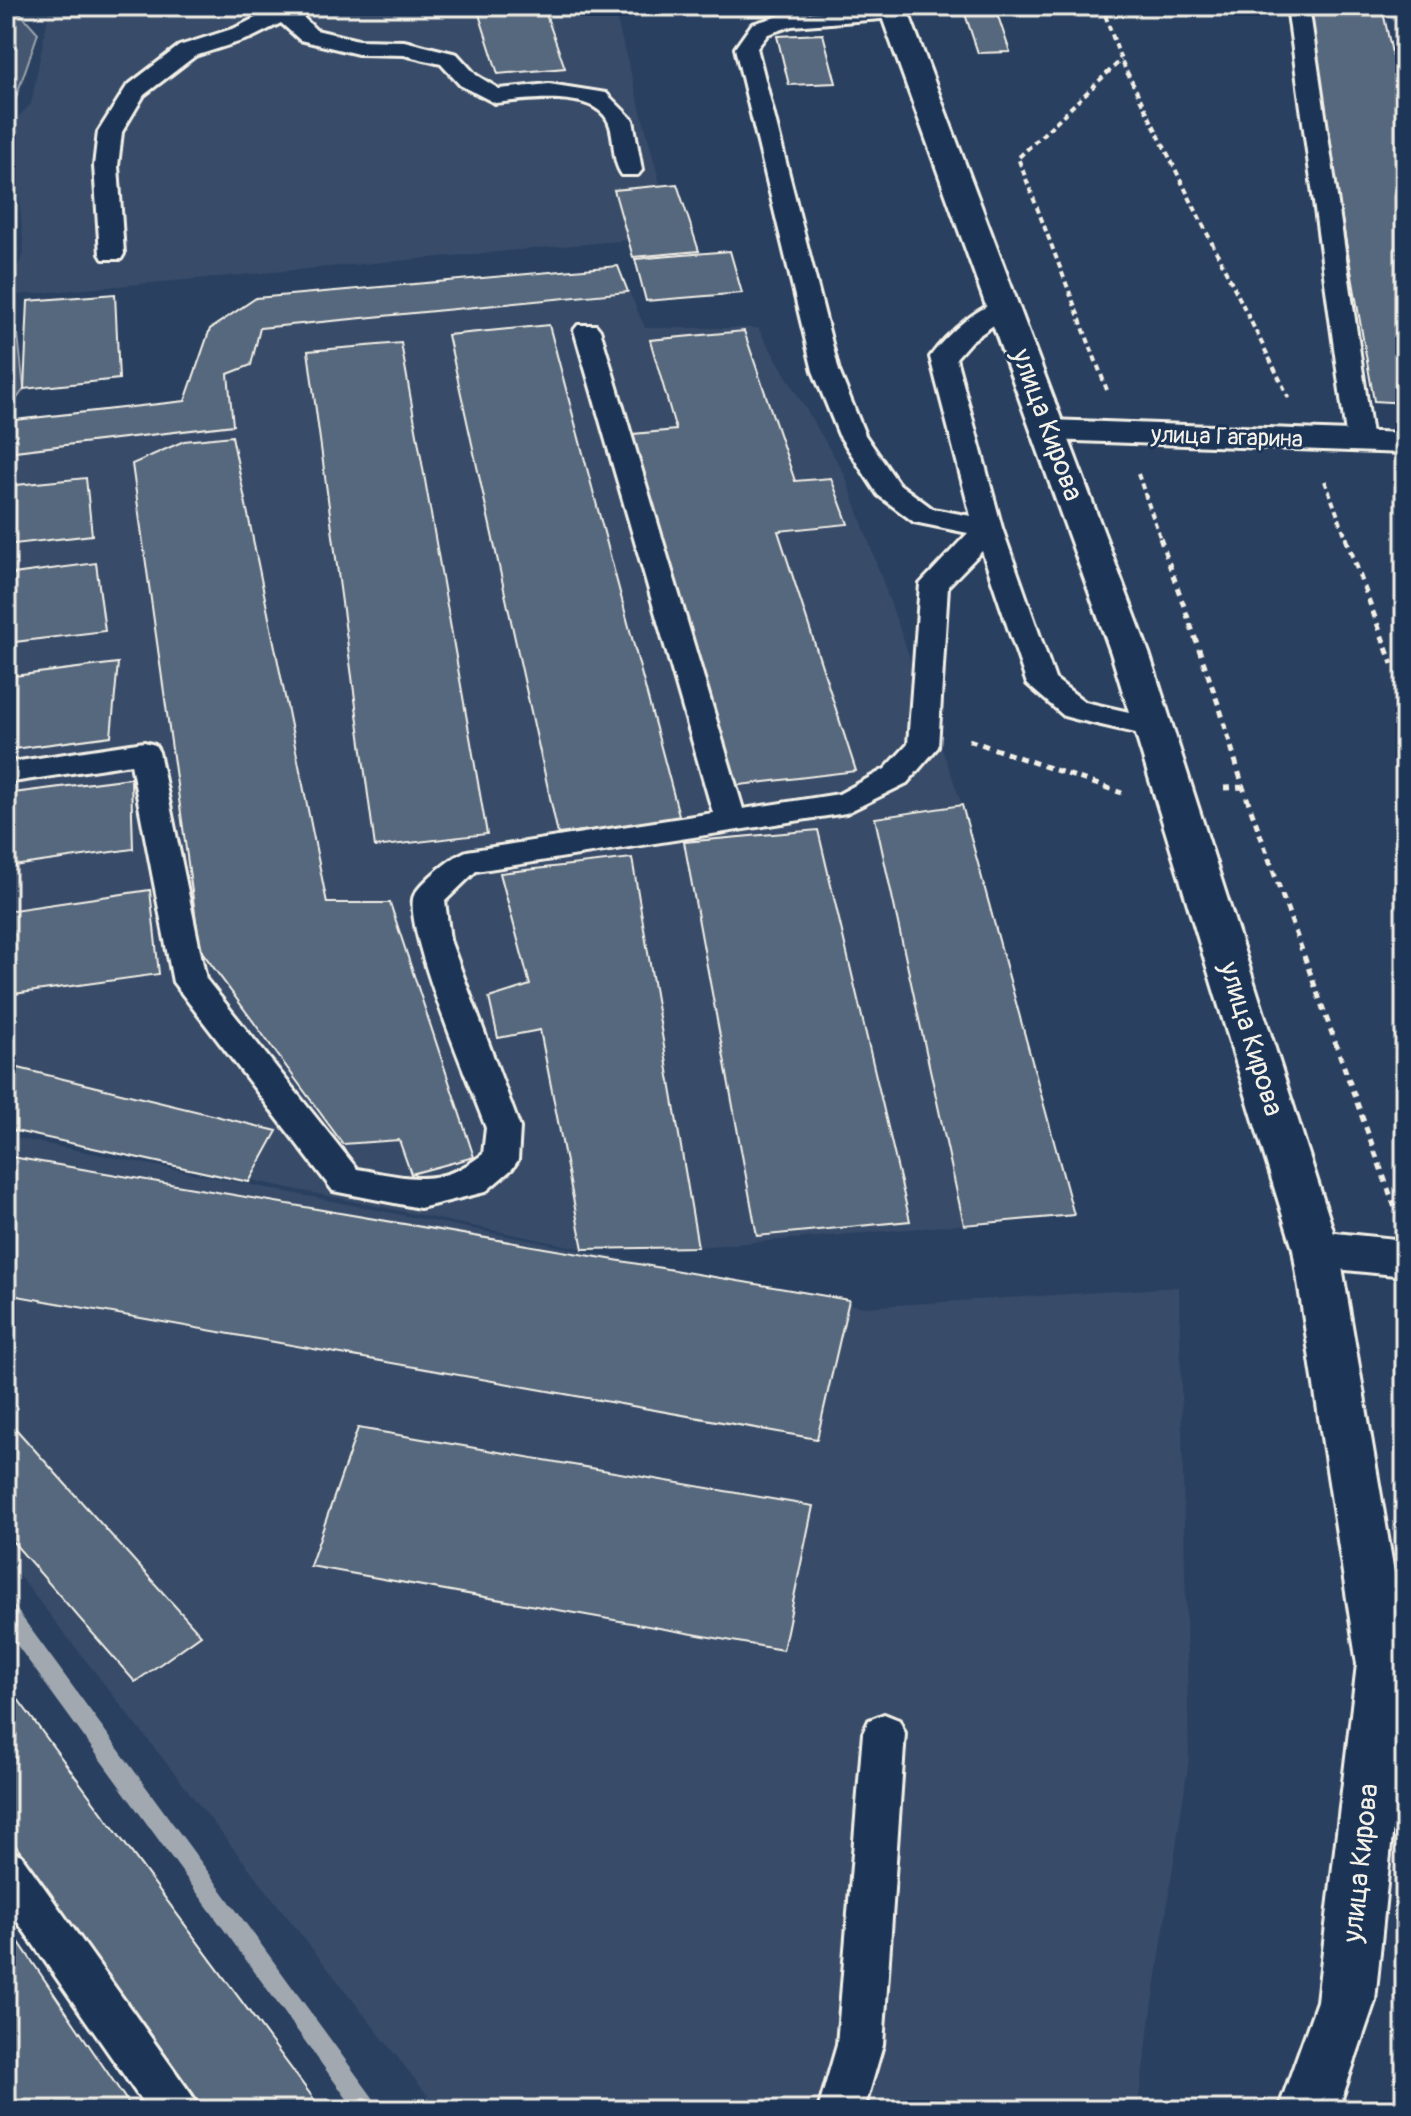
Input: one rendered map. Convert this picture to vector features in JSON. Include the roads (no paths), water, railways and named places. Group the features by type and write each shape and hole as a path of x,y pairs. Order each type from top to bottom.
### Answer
{"main road":[{"name":"улица Кирова","path":"893,8 1050,430 1153,727 1316,1249 1383,1664 1346,2001 1308,2110"},
{"name":"улица Гагарина","path":"1050,430 1405,443"},
{"path":"1316,1249 1402,1239"}],"lane":[{"path":"1298,6 1360,442"},
{"path":"893,8 790,20 760,29 746,48 826,371 852,435 888,489 924,516 988,528"},
{"path":"112,254 106,166 110,132 135,91 187,51 243,33 282,10 308,35 358,47 404,48 449,59 468,80 495,96 549,91 598,98 621,120 630,170"},
{"path":"1003,307 962,336 943,357 988,528 1042,684 1075,709 1153,727"},
{"path":"587,330 730,819"},
{"path":"6,773 144,752 190,982 346,1181 420,1194 472,1182 500,1160 503,1128 434,940 429,898 467,862 846,803 896,776 923,747 934,584 988,528"},
{"path":"841,2110 860,2045 884,1733"},
{"path":"6,1869 175,2110"}],"waterway":[{"path":"6,1613 370,2110"}]}
